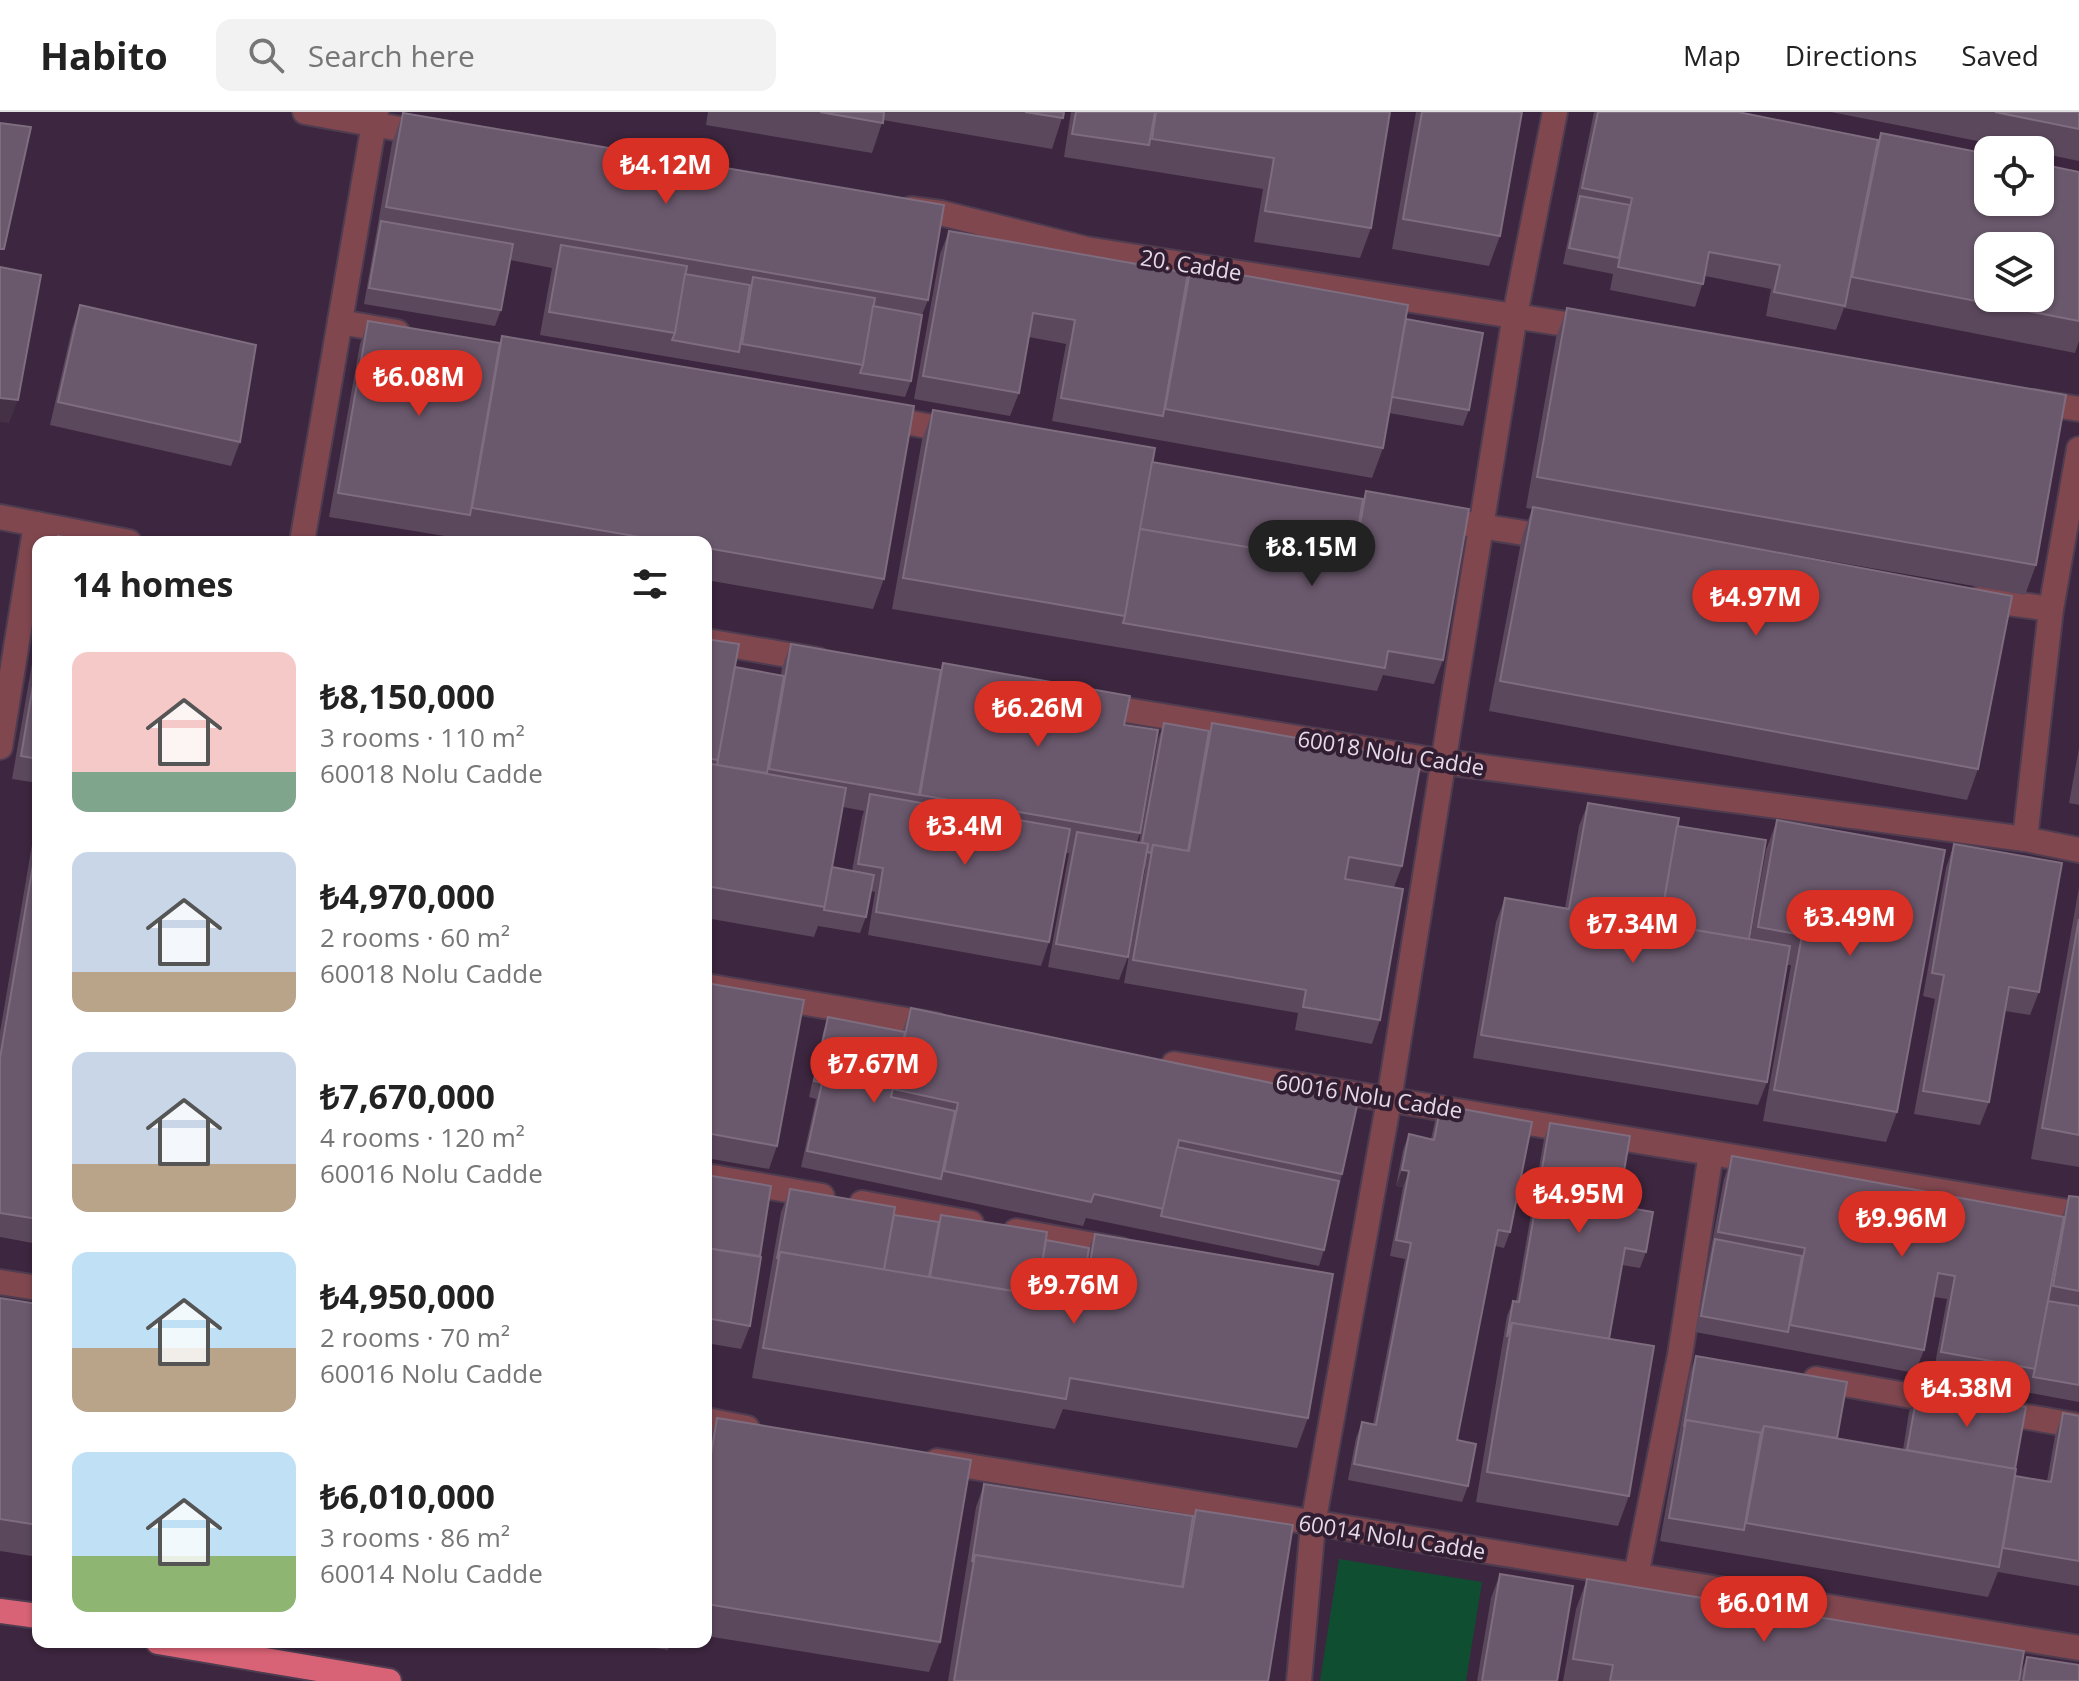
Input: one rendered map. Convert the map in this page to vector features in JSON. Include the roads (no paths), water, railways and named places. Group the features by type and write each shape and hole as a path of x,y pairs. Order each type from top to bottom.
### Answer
{"main road":[{"path":"0,1611 32,1615"},
{"path":"194,1648 389,1681"}],"street":[{"path":"305,112 375,118 450,138"},
{"path":"1299,1681 1313,1524 1346,1292 1389,1100 1515,315 1555,112"},
{"path":"303,536 375,118"},
{"name":"20. Cadde","path":"895,207 941,213 1086,249 1609,330"},
{"path":"340,322 418,336"},
{"path":"2016,399 2079,409"},
{"path":"854,413 979,435"},
{"path":"2025,839 2051,609 2079,449"},
{"path":"1415,515 1577,541"},
{"path":"0,517 98,536"},
{"path":"34,536 36,524"},
{"path":"0,747 32,549"},
{"path":"1956,595 2051,609"},
{"path":"712,642 848,664"},
{"name":"60018 Nolu Cadde","path":"1068,700 1445,762 2025,839 2079,850"},
{"path":"712,987 954,1028"},
{"name":"60016 Nolu Cadde","path":"1156,1061 2079,1214"},
{"path":"1636,1576 1680,1355 1711,1153"},
{"path":"712,1177 1136,1253"},
{"path":"0,1282 32,1287"},
{"path":"1680,1355 1710,1361"},
{"path":"1787,1374 2079,1426"},
{"path":"712,1421 766,1432"},
{"name":"60014 Nolu Cadde","path":"907,1456 2079,1648"}]}
